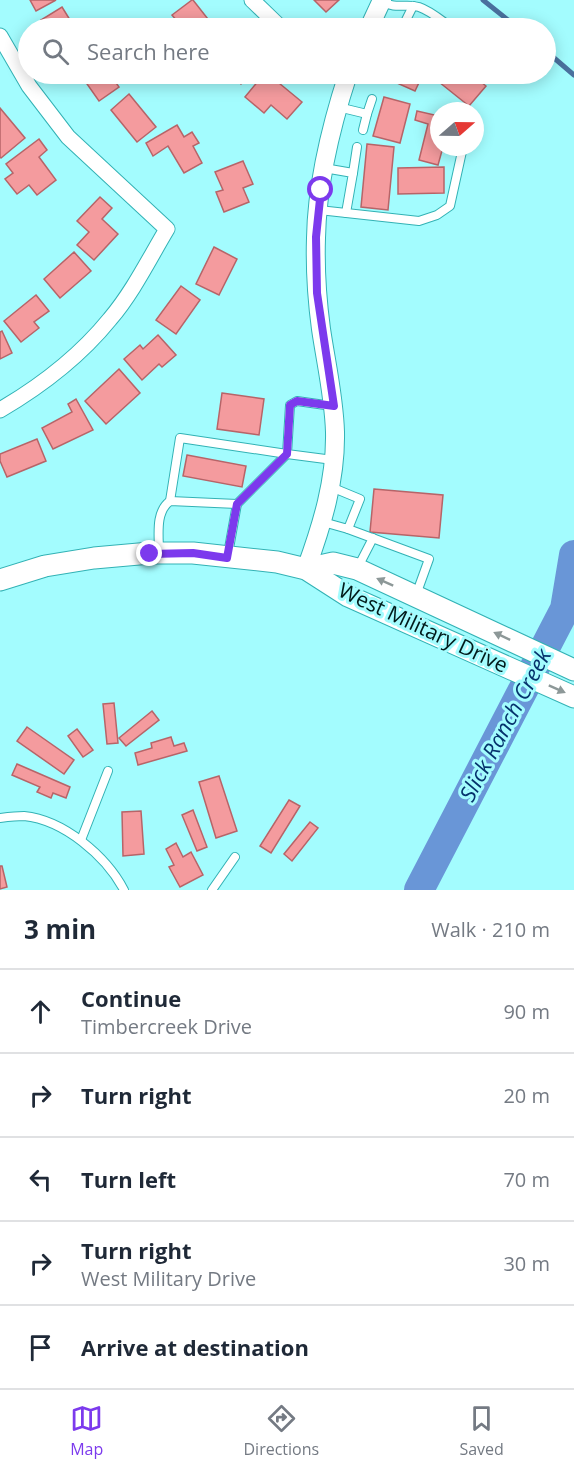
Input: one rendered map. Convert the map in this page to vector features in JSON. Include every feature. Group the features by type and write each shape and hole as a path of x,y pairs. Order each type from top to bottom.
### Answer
{"main road":[{"name":"West Military Drive","path":"0,580 45,566 94,558 193,553 277,562 306,569 348,596 574,697"},
{"name":"West Military Drive","path":"306,569 333,563 357,569 574,670"}],"street":[{"path":"252,0 271,18"},
{"path":"374,18 382,0"},
{"path":"0,36 18,67"},
{"path":"0,410 31,392 61,368 111,319 167,229 68,137 28,84"},
{"path":"306,569 323,522 333,460 334,406 317,293 316,237 324,168 345,84"}],"lane":[{"path":"382,0 396,7 413,6 437,18"},
{"path":"407,18 413,6"},
{"path":"363,130 372,99"},
{"path":"338,107 367,114"},
{"path":"346,213 357,147"},
{"path":"319,210 418,220 437,215 450,206 462,156"},
{"path":"324,168 353,173"},
{"path":"227,558 237,504 287,454 290,405 297,401 334,406"},
{"path":"159,554 160,519 166,504 170,501 180,438 333,460"},
{"path":"330,487 360,499 348,529"},
{"path":"170,501 237,504"},
{"path":"323,522 429,559 416,596"},
{"path":"357,569 373,538"},
{"path":"81,840 108,771"},
{"path":"0,818 25,816 68,831 81,840 110,868 124,890"},
{"path":"212,890 235,857"}],"building":[{"path":"30,0 56,0 36,11"},
{"path":"193,0 207,18 175,18 172,15"},
{"path":"314,0 339,0 326,12"},
{"path":"62,7 69,18 44,18"},
{"path":"87,84 117,84 119,87 99,101"},
{"path":"256,84 280,84 302,102 287,119 271,105 264,113 245,97"},
{"path":"399,84 418,84 415,91"},
{"path":"442,84 484,84 486,86 472,102 464,102"},
{"path":"129,94 156,127 137,142 111,110"},
{"path":"384,97 410,104 400,143 373,136"},
{"path":"0,108 25,138 1,158 0,157"},
{"path":"417,111 430,114 430,156 440,156 438,165 419,160 428,124 415,120"},
{"path":"177,125 184,137 192,132 199,143 193,146 202,163 184,173 168,146 153,156 146,143"},
{"path":"39,139 47,150 39,157 56,180 37,195 29,185 17,194 5,179 13,173 6,164"},
{"path":"367,144 394,147 388,210 361,207"},
{"path":"243,161 253,184 243,188 249,202 224,212 216,192 223,190 215,172"},
{"path":"444,167 444,193 398,194 398,168"},
{"path":"100,197 112,208 102,219 118,234 94,260 77,245 89,232 77,221"},
{"path":"214,247 237,259 219,295 196,284"},
{"path":"74,252 91,271 60,298 44,279"},
{"path":"181,286 200,300 176,334 156,320"},
{"path":"36,295 49,311 34,322 39,328 21,342 4,321"},
{"path":"2,331 12,353 0,359 0,332"},
{"path":"158,335 176,355 162,367 159,364 142,380 124,359 140,345 143,349"},
{"path":"119,369 140,393 106,424 85,401"},
{"path":"222,393 264,399 259,435 217,429"},
{"path":"76,399 93,430 53,449 42,428 72,412 68,404"},
{"path":"37,439 46,461 7,477 0,461 0,454"},
{"path":"187,455 246,466 242,487 183,476"},
{"path":"374,489 443,495 439,538 370,532"},
{"path":"114,703 118,743 107,744 103,704"},
{"path":"152,711 159,720 126,746 119,738"},
{"path":"27,727 74,760 64,774 17,741"},
{"path":"77,729 93,750 83,757 68,736"},
{"path":"171,737 174,746 184,743 187,751 138,765 135,753 152,748 151,743"},
{"path":"17,764 70,787 66,798 53,793 51,798 37,792 40,787 12,775"},
{"path":"219,776 237,831 216,838 199,782"},
{"path":"289,800 300,806 271,853 260,846"},
{"path":"193,810 207,847 197,851 182,815"},
{"path":"141,811 144,854 123,856 122,812"},
{"path":"310,822 318,828 292,861 284,854"},
{"path":"176,843 183,857 191,852 203,875 180,887 169,867 174,865 166,849"},
{"path":"0,866 2,866 7,887 0,889"}],"waterway":[{"path":"483,0 506,18"},
{"path":"556,60 574,75"},
{"name":"Slick Ranch Creek","path":"419,890 565,609 574,555"}],"route":[{"path":"150,554 193,553 227,558 237,504 287,454 290,405 297,401 334,406 317,293 316,237 321,190"}]}
